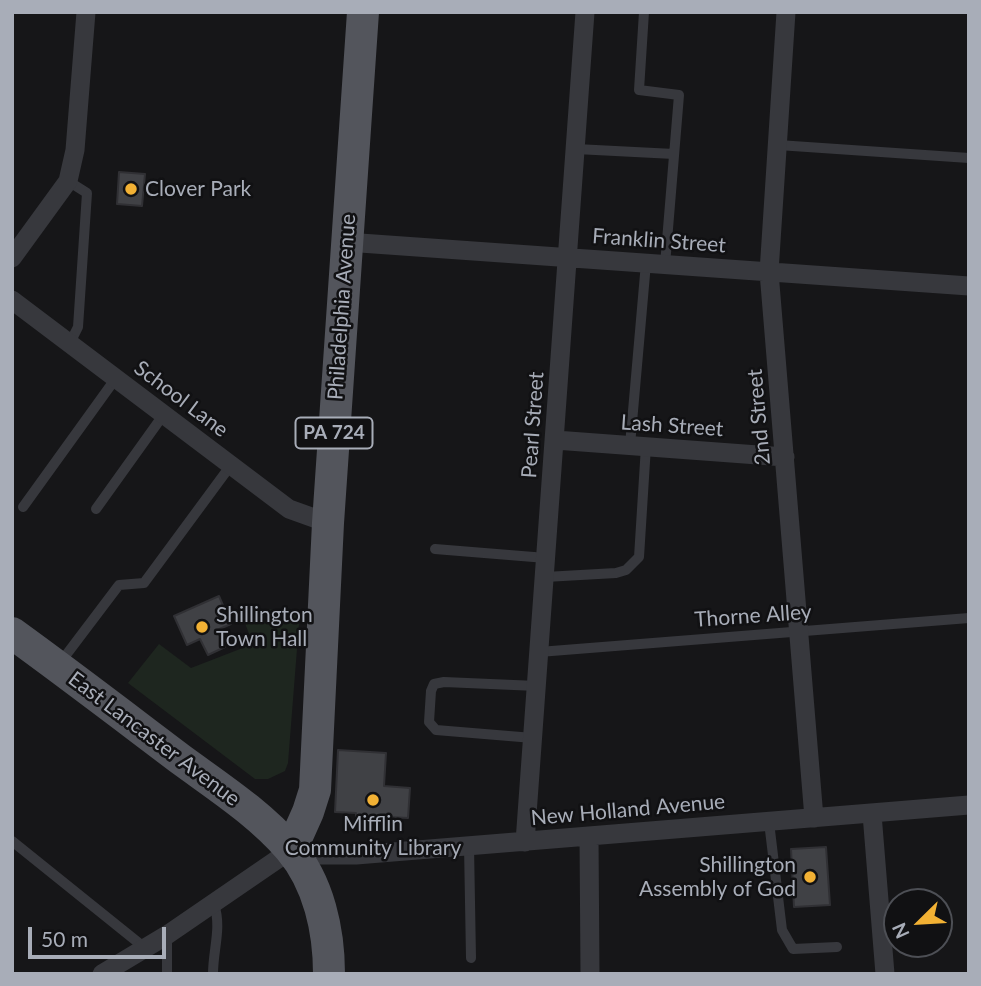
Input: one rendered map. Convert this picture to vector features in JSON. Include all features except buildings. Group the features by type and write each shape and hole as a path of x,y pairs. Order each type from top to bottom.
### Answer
{"main road":[{"name":"Philadelphia Avenue","path":"291,850 315,789 328,523 363,12"},
{"name":"East Lancaster Avenue","path":"12,633 252,811 291,850 308,878 319,904 327,934 329,974"}],"street":[{"path":"12,258 68,181 75,150 86,12"},
{"name":"Pearl Street","path":"525,842 585,12"},
{"name":"2nd Street","path":"786,12 769,272 814,818"},
{"name":"Franklin Street","path":"346,242 969,286"},
{"name":"School Lane","path":"12,300 289,509 328,523"},
{"name":"Lash Street","path":"555,440 785,457"},
{"name":"New Holland Avenue","path":"291,850 320,855 356,855 969,805"},
{"path":"872,814 885,974"},
{"path":"589,836 590,974"},
{"path":"102,974 146,949 291,850"}],"lane":[{"path":"435,549 545,568 616,573 626,570 639,557 638,446 656,264 674,153 679,94 639,90 643,12"},
{"path":"778,145 969,158"},
{"path":"576,149 674,153"},
{"path":"68,181 87,193 78,327 70,343"},
{"path":"23,506 116,378"},
{"path":"96,509 164,414"},
{"path":"57,666 119,585 144,583 231,465"},
{"name":"Thorne Alley","path":"539,652 969,618"},
{"path":"533,738 436,730 429,722 431,691 433,684 444,682 537,686"},
{"path":"769,822 782,930 788,944 793,949 838,947"},
{"path":"12,841 146,949"},
{"path":"469,846 471,958"},
{"path":"213,974 219,919 214,904"},
{"path":"167,935 167,974"}],"shaded area":[{"path":"239,608 300,611 288,763 285,771 268,779 255,779 128,683 159,644 191,668 253,644"}],"place":[{"name":"Clover Park","path":"131,189"},
{"name":"Shillington Town Hall","path":"202,627"},
{"name":"Mifflin Community Library","path":"373,800"},
{"name":"Shillington Assembly of God","path":"810,877"}]}
